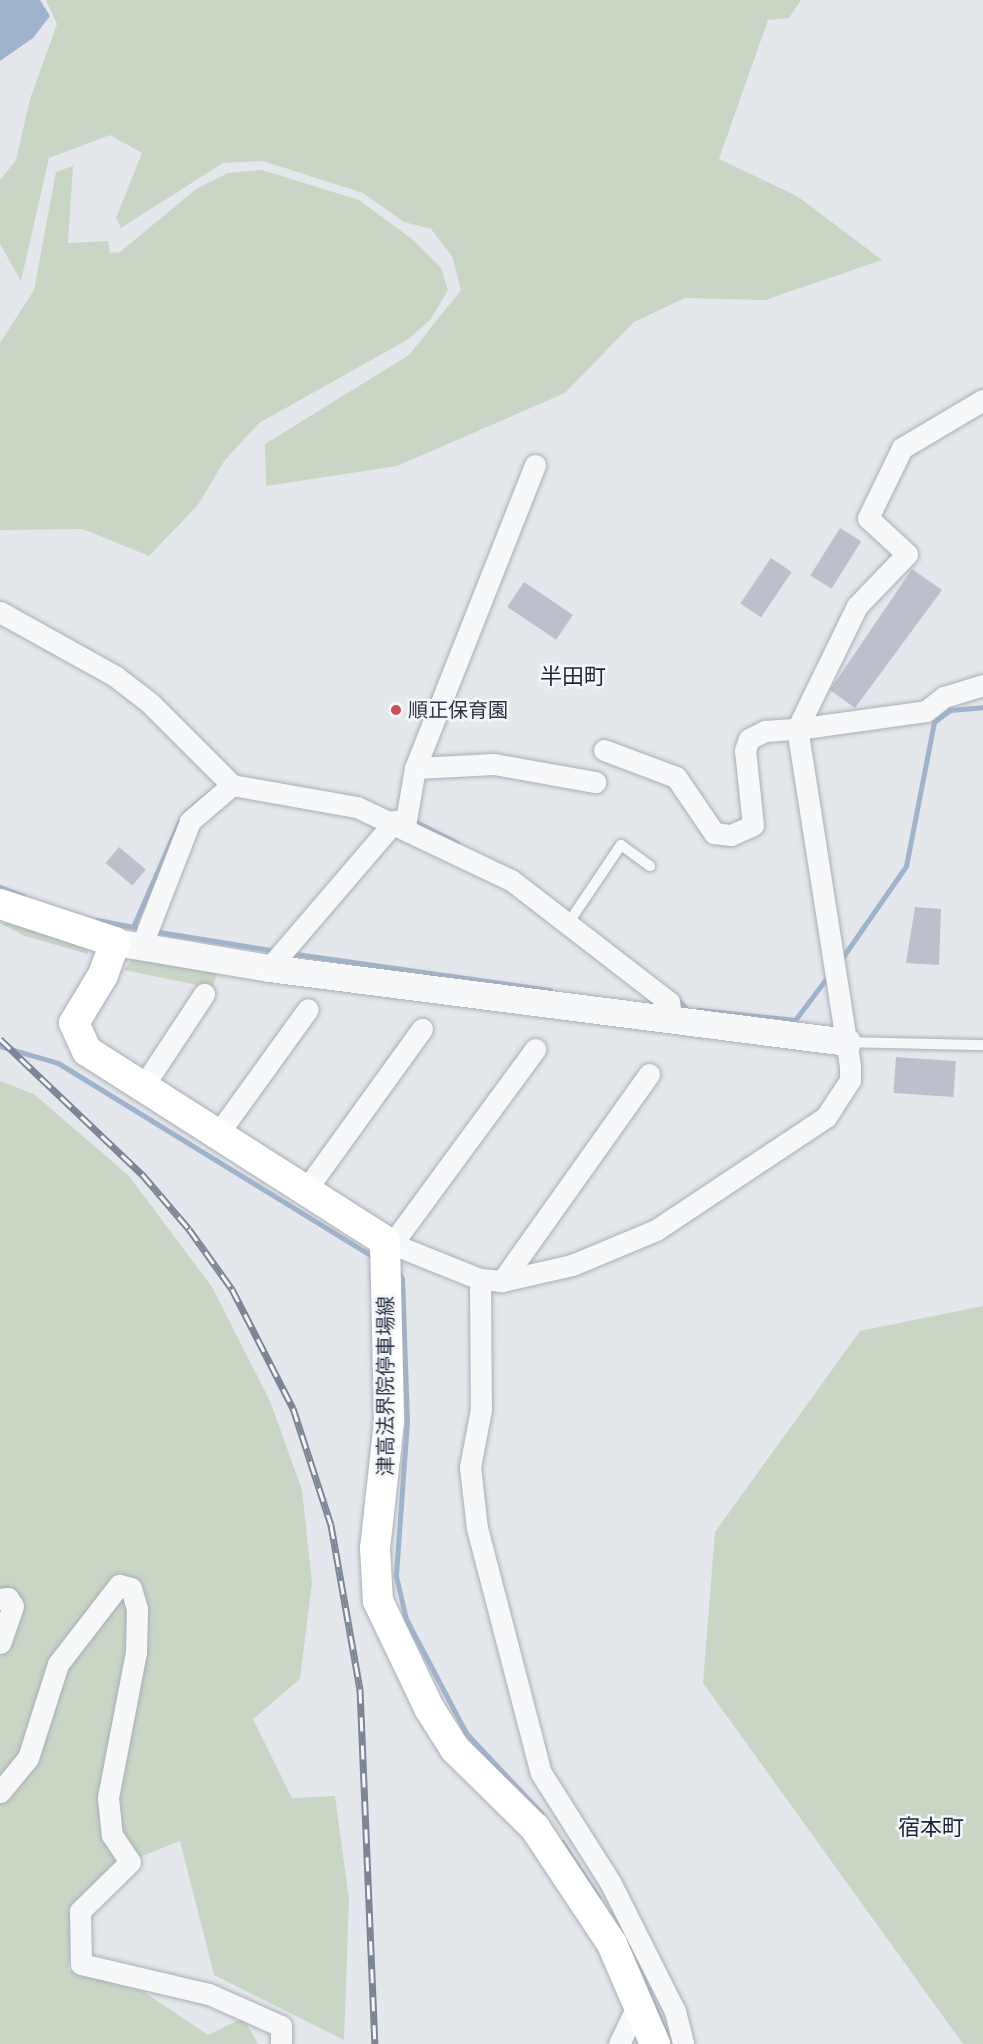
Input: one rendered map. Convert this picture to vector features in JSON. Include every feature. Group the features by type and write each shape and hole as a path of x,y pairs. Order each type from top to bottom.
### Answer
{"main road":[{"path":"0,904 137,937 103,975 76,1014 75,1033 87,1051 305,1191 386,1252"},
{"name":"津高法界院停車場線","path":"386,1252 389,1422 375,1548 378,1601 429,1708 455,1749 544,1820 612,1944 638,1974 655,2044"}],"street":[{"path":"535,1049 386,1252 480,1279 502,1281 616,1251 805,1134 838,1103 850,1080 847,1042 797,729 857,606 907,554 868,518 902,448 983,400"},
{"path":"276,956 403,820 416,768 535,465"},
{"path":"0,612 115,676 150,703 229,781 357,807 403,820 511,880 572,918 671,1012"},
{"path":"604,750 676,777 707,826 721,837 748,829 755,820 745,750 749,739 765,731 797,729 926,711 944,697 983,686"},
{"path":"416,768 494,764 595,782"},
{"path":"229,781 190,821 137,937 671,1012 847,1042"},
{"path":"142,1088 204,994"},
{"path":"217,1135 308,1009"},
{"path":"305,1191 422,1029"},
{"path":"502,1281 649,1074"},
{"path":"480,1279 482,1409 470,1467 477,1528 541,1773 602,1870 638,1974 675,2011 683,2044"},
{"path":"0,1792 28,1758 58,1664 119,1585 131,1588 137,1609 136,1652 108,1798 112,1835 130,1862 80,1911 81,1965 209,1994 281,2026 281,2044"},
{"path":"0,1599 8,1598 13,1606 0,1643"},
{"path":"541,1773 533,1783 544,1820 602,1870"},
{"path":"619,2044 638,1974"}],"lane":[{"path":"572,918 621,845 651,866"},
{"path":"847,1042 983,1045"}],"green space":[{"path":"46,0 801,0 789,18 768,20 719,159 797,196 882,260 765,300 685,298 634,322 565,393 397,466 266,486 265,444 409,355 461,290 452,256 431,229 404,222 363,193 263,161 223,163 121,228 116,218 142,153 110,135 49,158 21,281 0,244 0,180 16,160 30,99 57,24"},
{"path":"73,166 68,243 108,241 110,253 120,252 196,189 228,173 262,170 359,200 412,239 441,268 448,290 430,320 407,340 259,423 225,460 198,505 149,556 83,529 0,530 0,343 34,290 56,172"},
{"path":"0,923 32,927 88,947 88,954 25,936"},
{"path":"134,956 219,970 212,988 124,970"},
{"path":"0,1081 34,1094 129,1176 212,1287 270,1401 302,1490 312,1583 300,1679 253,1719 292,1798 335,1796 349,1899 344,2040 214,1975 180,1841 122,1864 74,1913 68,1970 144,1992 208,2035 243,2018 258,2044 0,2044"},
{"path":"983,1306 983,2044 963,2044 703,1683 715,1532 860,1331"}],"water":[{"path":"0,0 40,0 50,16 33,38 0,61"}],"building":[{"path":"840,528 861,541 832,589 810,575"},
{"path":"771,558 792,572 761,618 740,604"},
{"path":"912,569 942,590 855,708 830,690"},
{"path":"524,582 573,615 556,640 507,607"},
{"path":"119,847 146,869 132,886 106,863"},
{"path":"915,907 941,909 939,965 906,963"},
{"path":"896,1057 956,1061 953,1097 893,1093"}],"waterway":[{"path":"840,961 906,866 934,722 950,710 983,707"},
{"path":"184,814 220,784"},
{"path":"412,820 457,843"},
{"path":"133,927 179,822"},
{"path":"0,887 23,896"},
{"path":"97,920 144,929"},
{"path":"153,931 277,951"},
{"path":"289,953 550,990"},
{"path":"699,1010 795,1020 829,975"},
{"path":"675,997 686,1008"},
{"path":"0,1046 58,1063 376,1259"},
{"path":"397,1270 402,1279 407,1421 396,1576 406,1619 466,1733 541,1813"},
{"path":"562,1842 598,1897"},
{"path":"638,1968 667,2036"}],"railway":[{"path":"0,1039 142,1174 189,1229 232,1289 293,1408 331,1525 360,1689 375,2044"}],"place":[{"name":"順正保育園","path":"396,710"}],"district":[{"name":"半田町","path":"573,677"},
{"name":"宿本町","path":"931,1828"}]}
